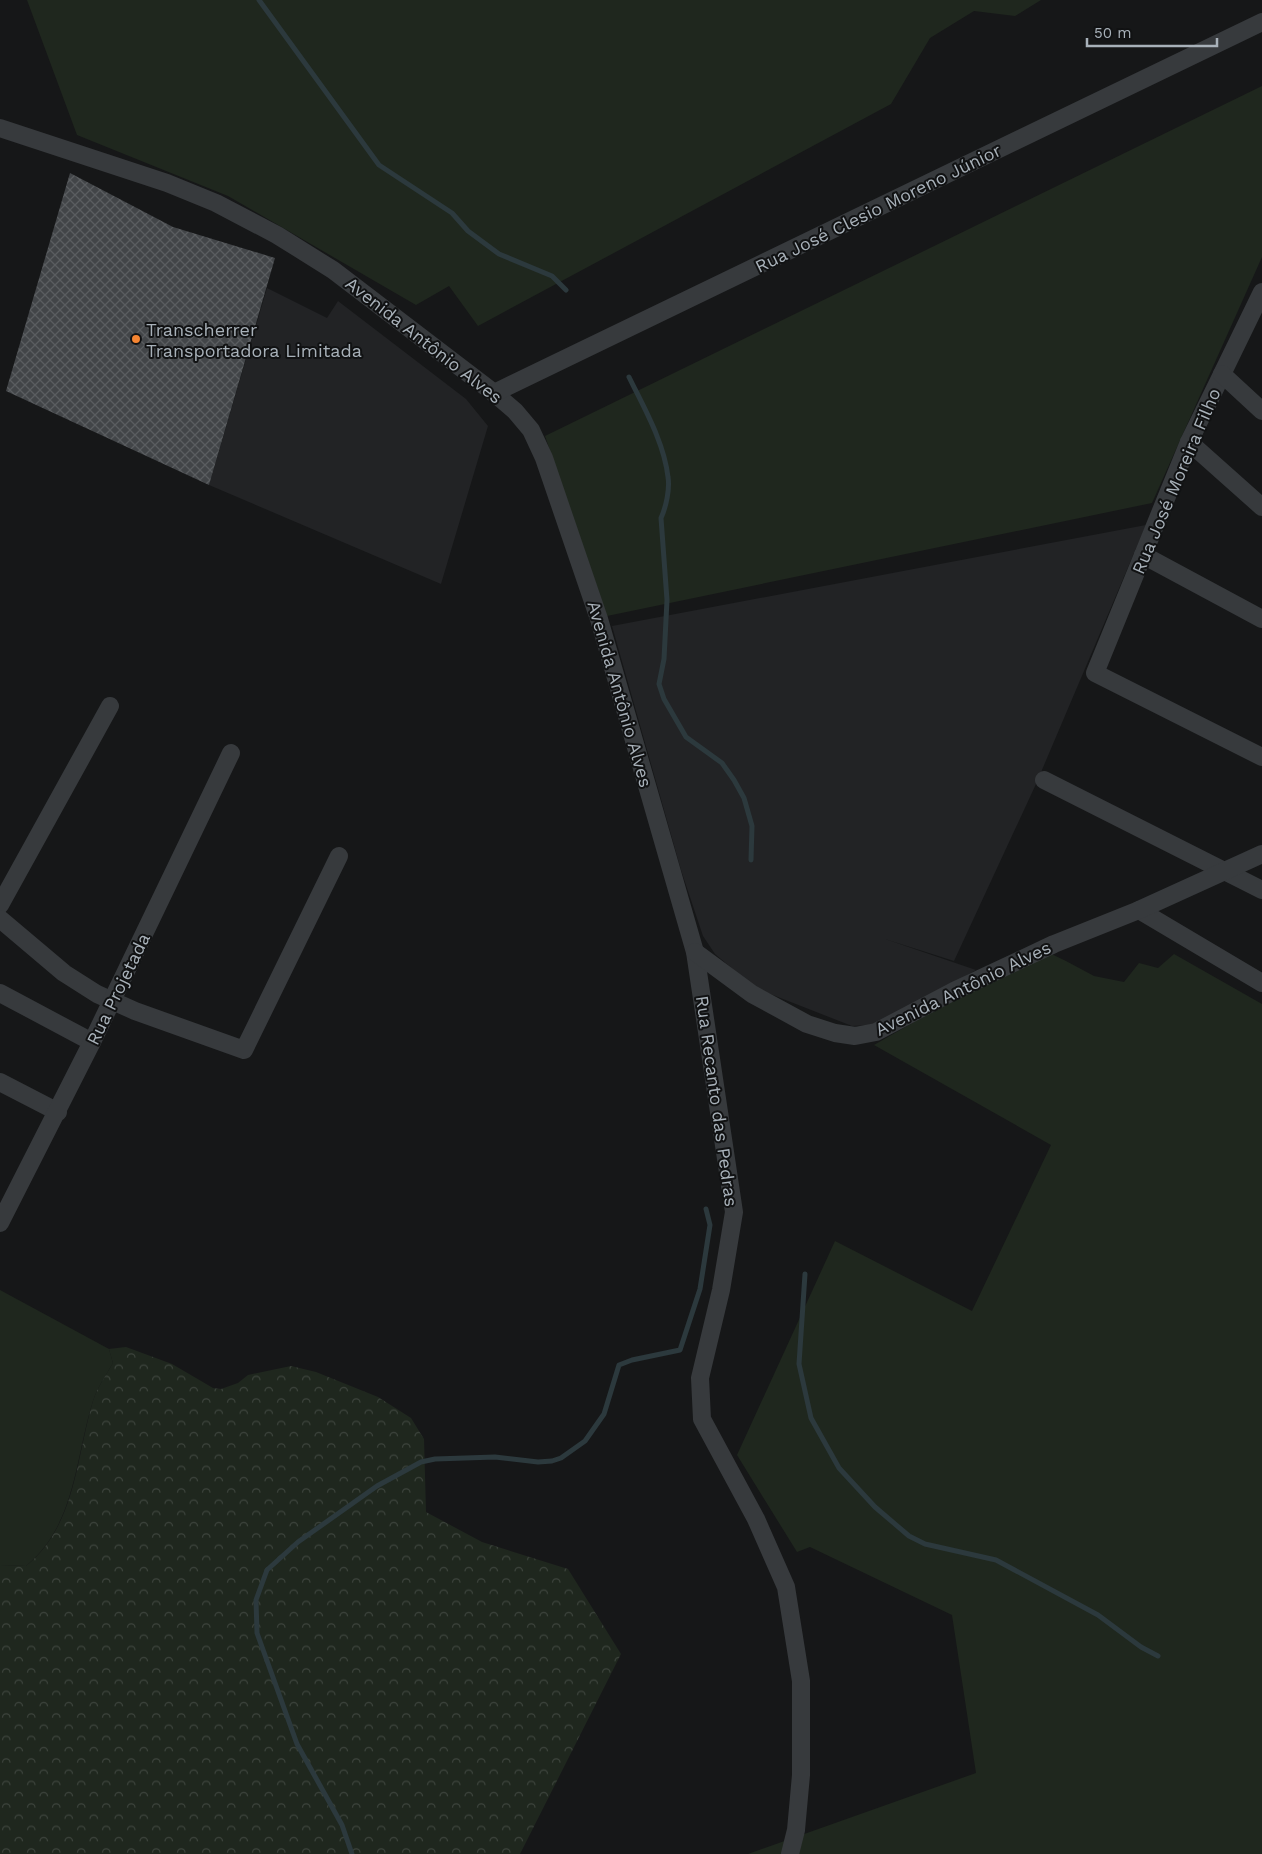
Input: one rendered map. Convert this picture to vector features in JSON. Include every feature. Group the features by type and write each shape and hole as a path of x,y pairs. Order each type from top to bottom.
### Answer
{"street":[{"name":"Rua José Clesio Moreno Júnior","path":"494,393 1262,22"},
{"name":"Avenida Antônio Alves","path":"0,128 167,183 216,203 277,235 333,270 515,411 531,430 544,458 599,619 695,952 752,994 807,1024 835,1033 855,1036 876,1032 954,991 1046,948 1139,910 1262,854"},
{"name":"Rua José Moreira Filho","path":"1262,292 1189,442 1095,673 1262,758"},
{"path":"1222,374 1262,411"},
{"path":"1189,442 1262,507"},
{"path":"1144,555 1262,619"},
{"path":"0,905 110,706"},
{"name":"Rua Projetada","path":"0,1223 58,1112 231,753"},
{"path":"1044,780 1262,890"},
{"path":"0,919 64,973 112,1002 244,1050 339,856"},
{"path":"1139,910 1262,983"},
{"name":"Rua Recanto das Pedras","path":"695,952 734,1212 722,1290 700,1378 702,1419 756,1519 786,1587 801,1682 801,1775 796,1830 790,1854"},
{"path":"0,993 92,1042"},
{"path":"1,1084 58,1112"}],"shaded area":[{"path":"267,288 327,318 338,301 466,399 488,426 441,584 209,485"},
{"path":"1146,525 1036,784 954,961 885,939 976,970 887,1021 852,1026 755,988 715,954 703,936 681,870 612,626"}],"green space":[{"path":"27,0 1041,0 1015,16 974,11 930,38 891,104 478,326 449,286 416,305 228,196 77,135"},
{"path":"1262,86 1262,257 1152,503 607,616 545,436"},
{"path":"1041,949 1094,976 1124,982 1139,963 1158,968 1174,954 1262,1004 1262,1854 748,1854 976,1773 952,1615 810,1547 797,1552 737,1455 835,1241 972,1311 1051,1145 874,1045"},
{"path":"0,1290 109,1349 113,1363 99,1386 93,1401 72,1490 64,1511 55,1531 26,1566 0,1565"},
{"path":"126,1347 172,1364 213,1388 221,1389 238,1383 248,1375 291,1366 316,1372 378,1397 411,1418 424,1439 426,1512 482,1542 568,1569 621,1654 520,1854 0,1854 0,1565 26,1566 43,1550 55,1531 65,1511 72,1490 93,1401 99,1386 113,1363 109,1349"}],"building":[{"name":"Transcherrer Transportadora Limitada","path":"70,173 173,227 275,258 209,485 6,391"}],"waterway":[{"path":"259,0 379,165 452,213 468,231 499,254 552,276 566,290"},
{"path":"629,377 658,438 666,464 668,482 667,498 661,518 667,600 664,659 659,684 664,699 686,737 722,763 744,798 752,826 751,860"},
{"path":"352,1854 342,1825 297,1744 257,1633 256,1600 267,1570 298,1542 377,1486 421,1462 435,1459 495,1457 538,1462 552,1461 561,1458 585,1441 604,1414 619,1365 632,1360 680,1350 700,1289 710,1225 706,1209"},
{"path":"805,1274 799,1364 811,1418 839,1468 875,1507 909,1536 925,1544 996,1560 1098,1615 1141,1647 1158,1656"}],"place":[{"name":"Transcherrer Transportadora Limitada","path":"136,339"}]}
